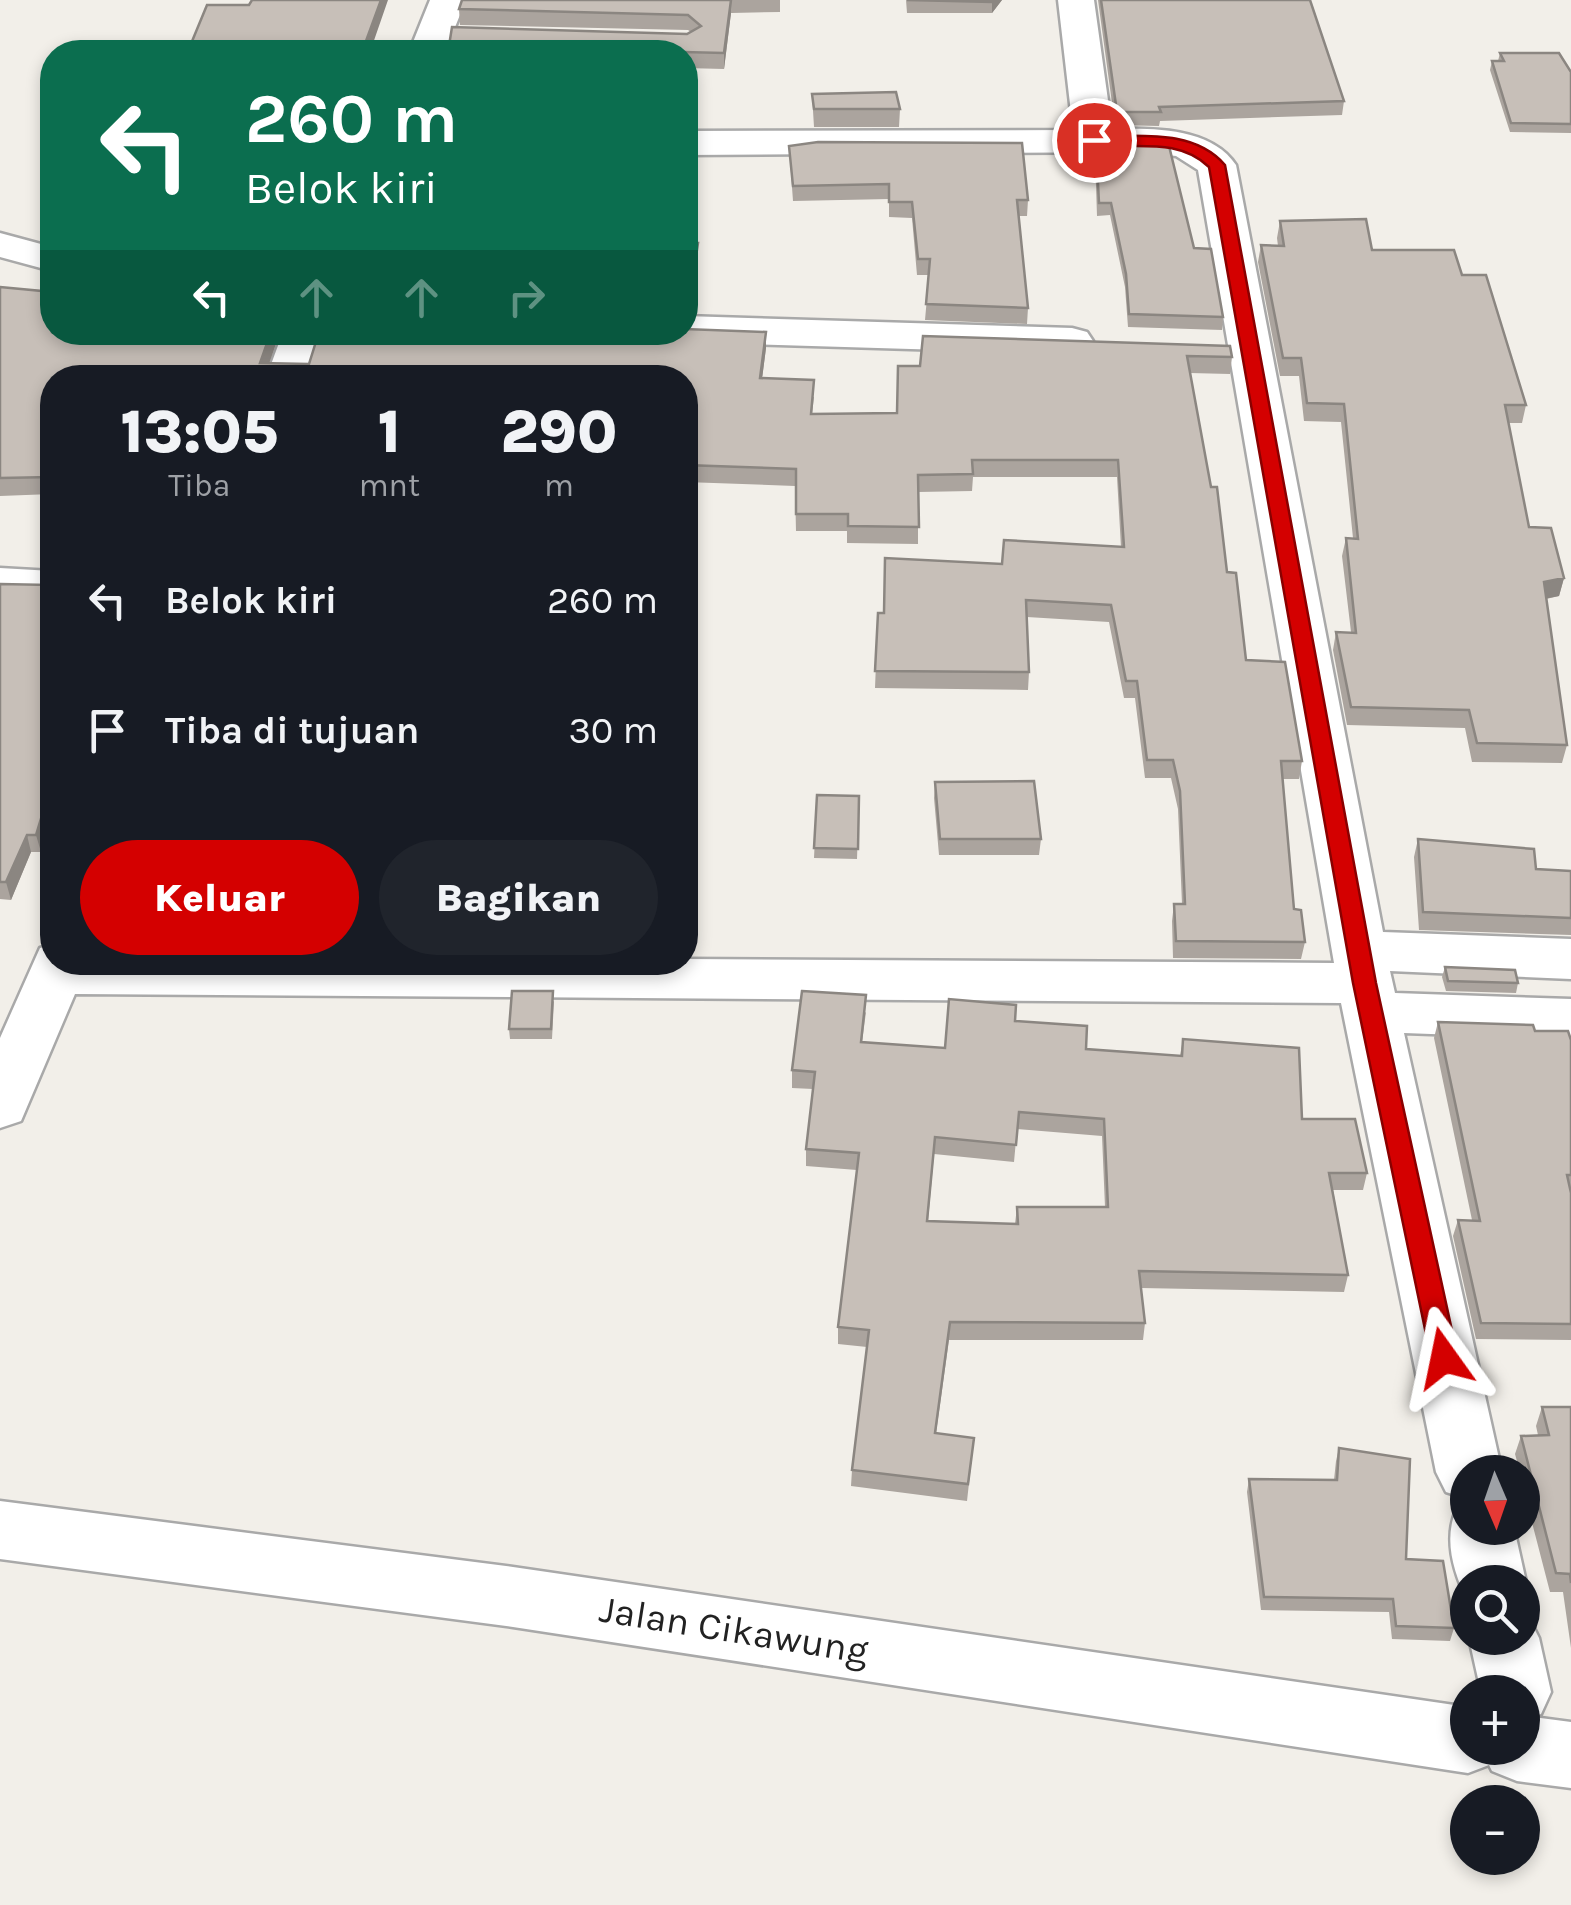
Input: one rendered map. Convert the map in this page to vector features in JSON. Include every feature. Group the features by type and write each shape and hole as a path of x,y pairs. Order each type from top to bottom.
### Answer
{"street":[{"path":"432,40 448,0"},
{"path":"1076,0 1094,140"},
{"path":"698,143 1172,142 1200,150 1216,165 1229,346 1465,1455"},
{"path":"0,245 40,256"},
{"path":"698,329 1112,342"},
{"path":"0,582 40,584"},
{"path":"698,975 1365,982 1571,959"},
{"path":"0,1106 55,975"},
{"path":"1365,982 1571,1020"},
{"name":"Jalan Cikawung","path":"0,1530 1450,1725"}],"building":[{"path":"252,0 381,0 366,40 193,40 207,5 249,5"},
{"path":"462,0 731,0 724,53 698,52 698,40 450,40 452,27 687,34 701,26 688,15 459,9"},
{"path":"907,0 994,0 992,2"},
{"path":"1101,0 1310,0 1344,101 1117,112"},
{"path":"1500,53 1559,53 1571,72 1571,124 1511,123 1492,61 1504,61"},
{"path":"896,92 900,109 814,109 812,94"},
{"path":"818,142 1022,143 1028,200 1017,200 1028,308 926,304 930,259 918,259 912,202 889,202 889,184 793,186 789,146"},
{"path":"1096,144 1169,146 1194,248 1211,249 1223,317 1129,314 1126,274 1111,203 1099,203"},
{"path":"1366,219 1372,250 1454,250 1462,275 1486,275 1526,405 1505,405 1529,527 1551,528 1564,578 1544,582 1567,745 1477,743 1469,710 1351,707 1336,632 1356,633 1346,538 1358,539 1344,404 1307,403 1301,358 1283,358 1261,245 1284,246 1280,221"},
{"path":"0,287 40,291 40,345 266,345 260,363 309,364 315,345 698,345 698,329 766,332 760,378 814,380 811,414 897,413 898,366 920,366 923,336 1230,346 1232,357 1187,356 1211,487 1217,487 1227,572 1236,573 1246,660 1285,662 1302,761 1281,761 1294,909 1301,910 1305,942 1176,941 1174,904 1185,904 1180,791 1173,760 1147,760 1137,681 1126,681 1111,605 1026,600 1029,672 875,671 878,613 884,613 885,558 1002,564 1004,540 1124,547 1118,460 972,460 973,474 918,475 919,527 848,526 848,514 796,514 796,469 698,465 698,365 40,365 40,477 0,478"},
{"path":"0,584 40,585 40,822 36,835 27,835 6,882 0,882"},
{"path":"1034,781 1041,839 940,839 935,782"},
{"path":"817,795 859,796 858,849 814,848"},
{"path":"1418,839 1534,849 1536,869 1571,871 1571,918 1423,912"},
{"path":"1445,967 1515,970 1518,983 1448,981"},
{"path":"512,991 553,991 551,1029 509,1029"},
{"path":"802,991 866,995 861,1042 945,1048 949,999 1016,1005 1015,1021 1087,1026 1086,1049 1182,1056 1183,1039 1299,1048 1302,1119 1355,1119 1367,1173 1329,1173 1348,1275 1139,1271 1145,1323 950,1322 935,1433 974,1438 968,1484 852,1470 869,1330 838,1327 859,1153 806,1149 815,1072 792,1070","holes":["1019,1112 1104,1119 1108,1207 1017,1207 1018,1224 927,1221 935,1137 1016,1145"]},
{"path":"1438,1022 1533,1025 1535,1031 1568,1031 1571,1324 1481,1323 1458,1220 1480,1221"},
{"path":"1542,1407 1571,1407 1571,1583 1570,1574 1556,1573 1540,1510 1540,1455 1526,1455 1521,1436 1549,1435"},
{"path":"1339,1448 1410,1459 1406,1559 1443,1561 1450,1628 1396,1626 1393,1599 1264,1597 1249,1479 1337,1480"}],"route":[{"path":"1094,140 1172,142 1200,150 1216,165 1364,983 1444,1358"}]}
